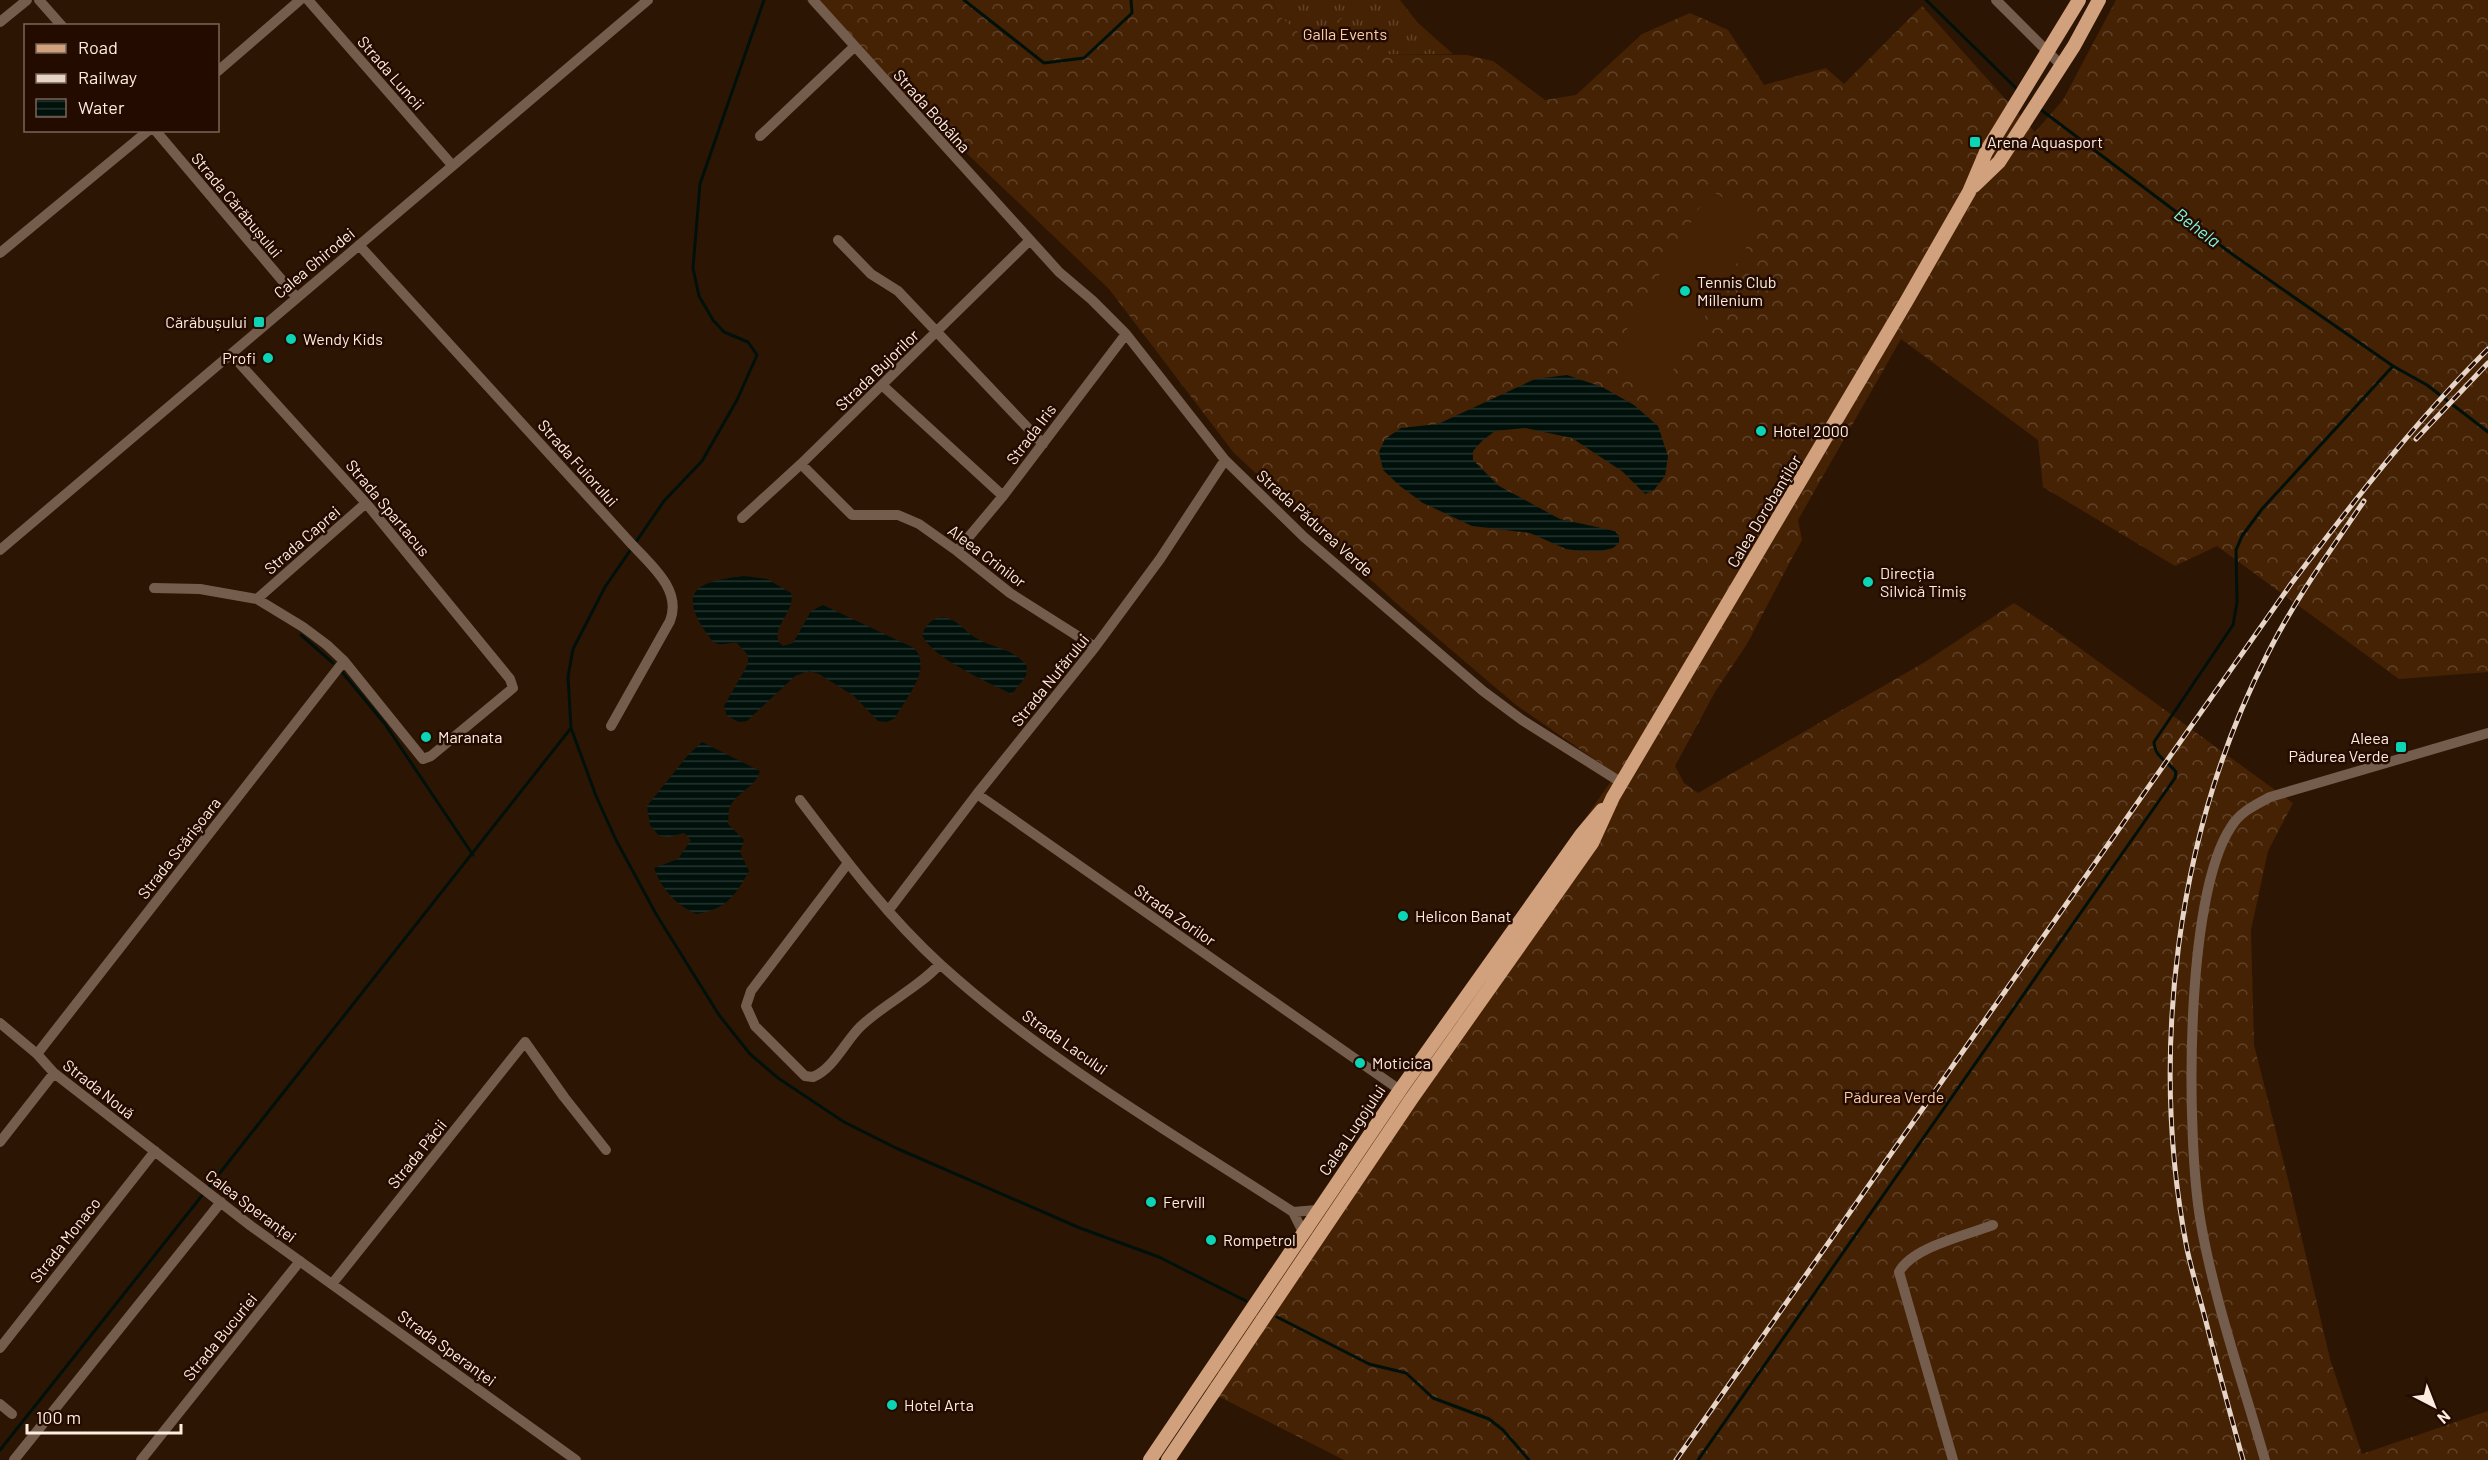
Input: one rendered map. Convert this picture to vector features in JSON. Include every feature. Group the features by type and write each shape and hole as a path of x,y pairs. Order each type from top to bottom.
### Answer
{"main road":[{"name":"Calea Dorobanților","path":"1622,783 1969,192 1986,152 2079,0"},
{"name":"Calea Dorobanților","path":"1969,192 1998,162 2061,65 2099,0"},
{"name":"Calea Lugojului","path":"1150,1460 1400,1090 1581,835 1622,783"},
{"name":"Calea Lugojului","path":"1168,1460 1412,1098 1592,843 1613,797"}],"street":[{"path":"0,22 27,0"},
{"path":"39,0 60,24"},
{"path":"219,70 300,0"},
{"name":"Strada Luncii","path":"308,0 452,165"},
{"name":"Calea Ghirodei","path":"0,550 648,0"},
{"name":"Strada Bobâlna","path":"813,0 1029,241"},
{"path":"1996,0 2061,65"},
{"path":"760,136 854,47"},
{"path":"0,253 147,132"},
{"name":"Strada Cărăbușului","path":"157,132 297,298"},
{"path":"838,240 871,274 898,291 1042,444"},
{"name":"Strada Bujorilor","path":"742,518 938,332 1029,241"},
{"name":"Strada Pădurea Verde","path":"1029,241 1126,334 1225,460 1304,537 1465,676 1511,712 1622,783"},
{"name":"Strada Fuiorului","path":"359,245 668,586 672,597 673,613 624,707 611,726"},
{"name":"Strada Iris","path":"957,551 1003,496 1126,334"},
{"name":"Strada Spartacus","path":"231,354 366,503 510,679 513,688 431,756 423,759 344,662"},
{"path":"882,386 1003,496"},
{"name":"Strada Nufărului","path":"888,911 977,794 1095,647 1160,559 1225,460"},
{"name":"Aleea Crinilor","path":"801,464 852,515 902,516 919,524 1010,593 1095,647"},
{"name":"Strada Caprei","path":"257,598 366,503"},
{"path":"154,588 200,589 257,598 303,627 344,662"},
{"name":"Strada Scărișoara","path":"37,1054 344,662"},
{"path":"2265,1460 2211,1271 2201,1223 2193,1161 2198,953 2211,875 2222,844 2239,815 2270,797 2488,733"},
{"name":"Strada Zorilor","path":"977,794 1400,1090"},
{"name":"Strada Lacului","path":"800,800 888,911 940,964 1053,1054 1293,1212"},
{"path":"848,863 751,991 746,1006 755,1026 805,1076 813,1077 826,1069 859,1028 928,976 940,964"},
{"name":"Strada Nouă","path":"0,1023 37,1054 54,1073 183,1174"},
{"name":"Strada Păcii","path":"332,1284 525,1042 564,1097 606,1150"},
{"path":"0,1142 54,1073"},
{"name":"Strada Monaco","path":"0,1348 154,1151"},
{"name":"Calea Speranței","path":"183,1174 300,1261"},
{"path":"14,1460 220,1202"},
{"path":"1303,1232 1293,1212 1317,1210"},
{"path":"1953,1460 1899,1272 1903,1264 1915,1254 1993,1225"},
{"name":"Strada Speranței","path":"300,1261 576,1460"},
{"name":"Strada Bucuriei","path":"141,1460 300,1261"},
{"path":"0,1404 12,1414"}],"green space":[{"name":"Pădurea Verde","path":"806,0 1273,0 1278,15 1311,43 1341,18 1379,54 1467,55 1493,61 1545,100 1576,95 1642,34 1690,13 1728,30 1764,85 1826,68 1844,84 1922,6 2035,132 2063,100 2116,0 2488,0 2488,672 2399,679 2217,546 2175,566 2043,487 2038,440 1901,339 1798,520 1802,540 1747,644 1715,692 1675,766 1684,783 1698,793 1925,662 2014,603 2059,633 2293,803 2268,851 2251,930 2254,1045 2330,1359 2362,1454 2488,1411 2488,1460 1344,1460 1206,1390 1245,1307 1616,774 1516,705 1395,602 1234,453 1109,289"},
{"name":"Galla Events","path":"1273,0 1400,0 1418,23 1453,54 1379,54 1311,43 1278,15"},
{"name":"Tennis Club Millenium","path":"1710,190 1762,221 1660,392 1608,361"}],"water":[{"path":"1567,375 1602,387 1634,405 1658,426 1668,456 1665,476 1654,490 1645,494 1623,472 1572,438 1525,428 1495,431 1473,451 1473,460 1499,486 1560,519 1615,531 1619,536 1619,543 1613,548 1601,551 1566,549 1530,533 1472,526 1423,503 1383,470 1379,452 1385,439 1401,428 1438,424 1535,379"},
{"path":"744,576 767,579 791,593 790,607 777,635 778,641 783,646 793,643 811,611 823,605 914,648 921,665 919,674 911,693 895,718 887,722 878,721 854,696 819,674 809,671 795,676 747,721 739,722 727,716 724,706 748,664 748,655 737,643 718,644 712,641 696,616 693,604 694,595 699,588 717,580"},
{"path":"944,617 983,642 1015,655 1027,666 1026,676 1012,694 962,669 928,644 922,635 925,628 933,620"},
{"path":"702,742 760,771 754,782 732,803 729,811 728,824 744,840 740,852 749,871 739,888 723,905 696,914 670,896 654,868 678,859 691,840 684,833 669,837 659,836 650,825 647,806 688,755"}],"waterway":[{"path":"764,0 700,184 693,268 699,296 713,320 724,332 748,342 757,355 737,400 702,461 664,501 605,587 573,649 568,677 571,728 596,796 616,840 656,914 719,1015 750,1054 778,1078 844,1122 896,1148 1080,1228 1159,1257 1246,1301"},
{"path":"964,0 1044,63 1084,58 1132,13 1131,0"},
{"name":"Behela","path":"1926,0 2019,91"},
{"name":"Behela","path":"2040,109 2232,254 2393,366 2427,385 2488,432"},
{"path":"1698,1460 2175,778 2176,772 2159,755 2154,742 2233,625 2237,602 2236,550 2242,536 2262,509 2393,366"},
{"path":"301,635 333,663"},
{"path":"342,672 385,724 473,855"},
{"path":"208,1188 571,728"},
{"path":"0,1450 204,1193"},
{"path":"1277,1317 1369,1364 1406,1373 1433,1398 1489,1419 1503,1430 1529,1460"}],"railway":[{"path":"1676,1460 2291,584 2410,434 2488,349"},
{"path":"2416,439 2488,363"},
{"path":"2243,1460 2189,1258 2176,1175 2171,1099 2172,1022 2179,946 2192,870 2211,795 2236,724 2267,655 2289,615 2364,501"}],"place":[{"name":"Arena Aquasport","path":"1975,142"},
{"name":"Tennis Club Millenium","path":"1685,291"},
{"name":"Cărăbușului","path":"259,322"},
{"name":"Wendy Kids","path":"291,339"},
{"name":"Profi","path":"268,358"},
{"name":"Hotel 2000","path":"1761,431"},
{"name":"Direcția Silvică Timiș","path":"1868,582"},
{"name":"Maranata","path":"426,737"},
{"name":"Aleea Pădurea Verde","path":"2401,747"},
{"name":"Helicon Banat","path":"1403,916"},
{"name":"Moticica","path":"1360,1063"},
{"name":"Fervill","path":"1151,1202"},
{"name":"Rompetrol","path":"1211,1240"},
{"name":"Hotel Arta","path":"892,1405"}]}
